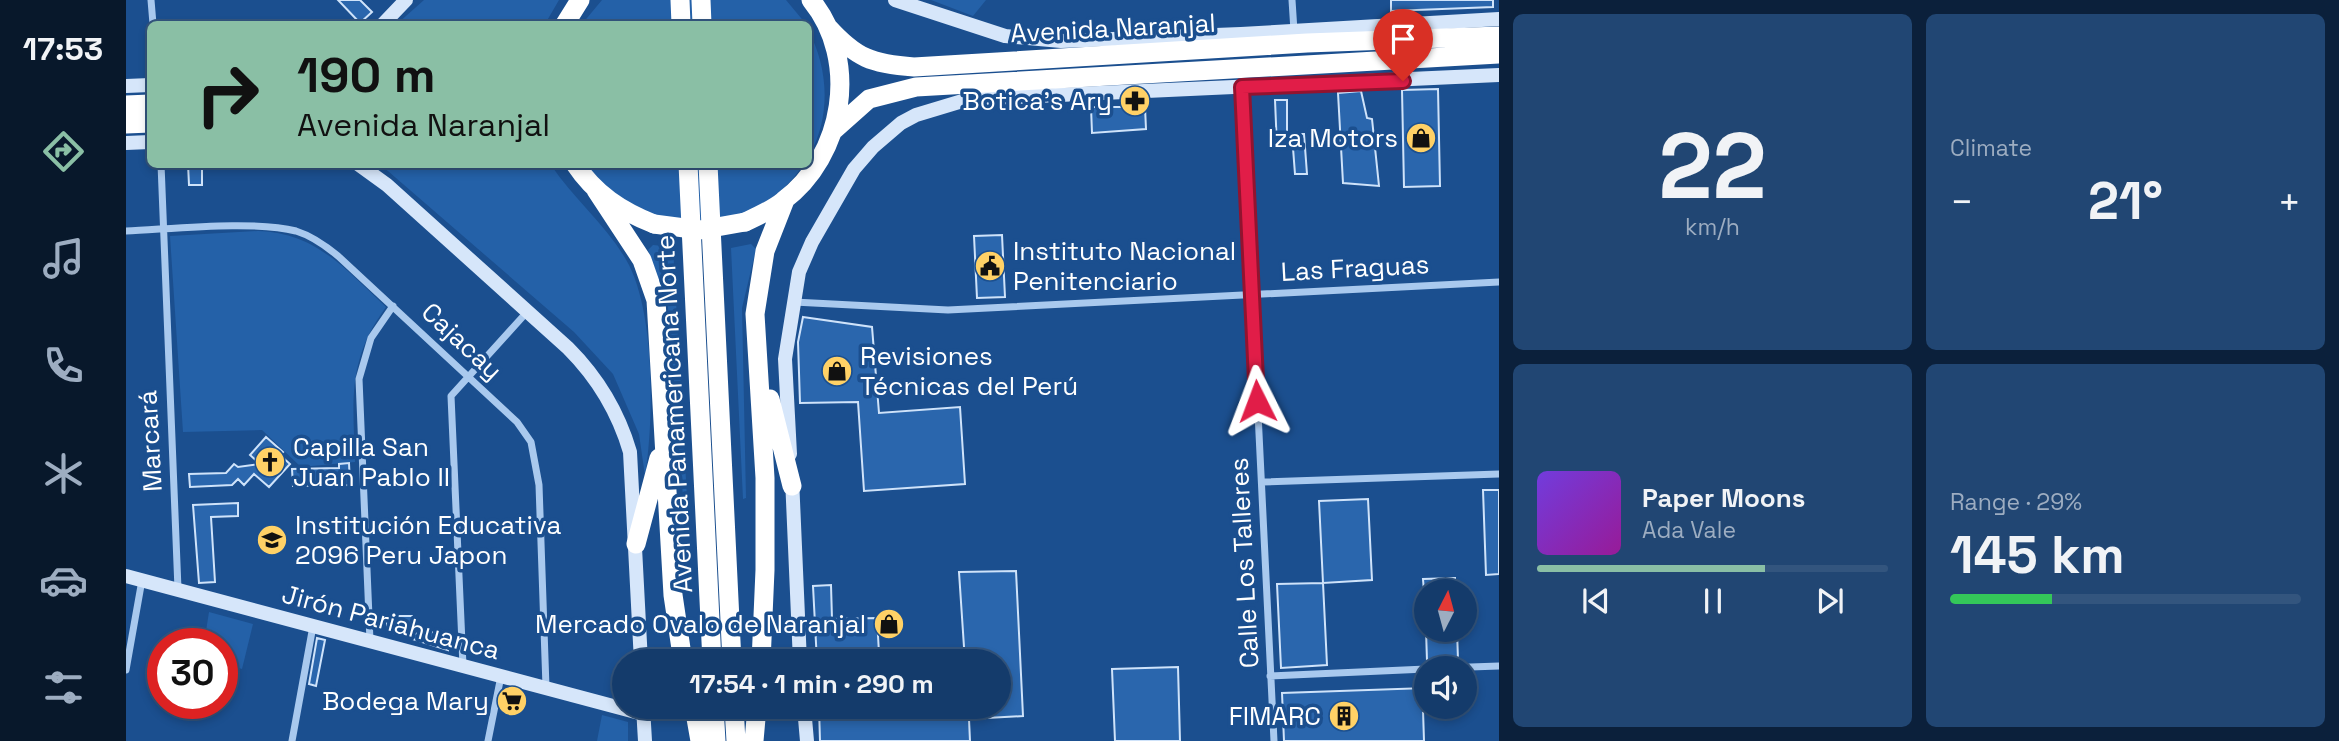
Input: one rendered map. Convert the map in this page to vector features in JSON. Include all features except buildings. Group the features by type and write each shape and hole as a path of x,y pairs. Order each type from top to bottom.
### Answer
{"highway":[{"path":"567,21 580,0"},
{"path":"680,0 681,21"},
{"path":"701,0 702,21"},
{"path":"596,190 622,209 654,224 700,230 745,222 785,200 810,174 834,131 839,105 840,78 836,52 828,27 811,0"},
{"name":"Avenida Naranjal","path":"828,27 847,48 866,60 915,67 1148,45 1241,47 1294,38 1426,30 1499,36"},
{"name":"Avenida Naranjal","path":"834,131 869,99 916,87 1242,78 1295,65 1499,54"},
{"path":"126,105 147,104"},
{"path":"126,124 147,123"},
{"path":"578,168 629,236 652,284 660,326 673,595 681,649"},
{"name":"Avenida Panamericana Norte","path":"688,168 711,649"},
{"name":"Avenida Panamericana Norte","path":"708,168 731,649"},
{"path":"762,649 765,488 757,350 757,288 765,251 785,200"},
{"path":"757,350 792,486"},
{"path":"636,544 665,437"},
{"path":"696,719 700,741"},
{"path":"715,719 716,741"},
{"path":"735,719 736,741"},
{"path":"754,741 756,719"}],"main road":[{"path":"386,21 407,0"},
{"name":"Avenida Naranjal","path":"895,0 1005,36 1042,40 1148,45 1294,38"},
{"name":"Avenida Naranjal","path":"1426,30 1499,19"},
{"name":"Avenida Naranjal","path":"799,649 785,359 793,302 799,272 812,242 854,169 873,146 901,123 916,114 970,99 1242,78 1296,86 1499,75"},
{"path":"126,86 147,85"},
{"path":"126,143 147,142"},
{"path":"364,168 387,184 590,370 622,426 631,452 640,649"},
{"name":"Jirón Pariahuanca","path":"126,576 463,667 612,704"},
{"path":"644,719 645,741"},
{"path":"805,719 807,741"}],"street":[{"path":"151,0 153,21"},
{"path":"1292,0 1296,86"},
{"name":"Calle Los Talleres","path":"1241,47 1274,741"},
{"name":"Marcará","path":"161,168 161,230 178,590"},
{"name":"Cajacay","path":"126,232 268,226 299,232 329,248 470,375 517,422 531,442 536,458 546,688"},
{"name":"Las Fraguas","path":"793,302 948,310 1499,282"},
{"path":"370,642 359,379 371,338 393,306"},
{"path":"463,667 450,407 452,396 527,312"},
{"path":"1262,482 1499,474"},
{"path":"126,670 142,580"},
{"path":"292,741 313,626"},
{"path":"1477,667 1499,666"},
{"path":"1270,676 1414,670"},
{"path":"488,741 500,676"}],"shaded area":[{"path":"424,0 559,0 547,21 400,21"},
{"path":"602,0 786,0 804,21 584,21"},
{"path":"931,0 986,0 973,16"},
{"path":"812,39 820,61 825,93 812,150"},
{"path":"384,168 553,168 621,251 638,287 644,312 650,369 650,426 645,476 639,434 613,374 574,332"},
{"path":"588,168 801,168 786,186 765,202 716,220 664,218 638,210 615,196"},
{"path":"258,231 279,233 314,246 343,267 386,307 364,345 355,381 355,462 301,467 262,430 183,432 170,236"},
{"path":"751,244 756,249 742,308 746,498 743,499 731,248"},
{"path":"653,245 673,247 687,498 683,497 668,307 648,250"},
{"path":"209,612 253,624 242,669 238,668 238,628 206,628"},
{"path":"602,715 628,722 628,741 597,741"}],"place":[{"name":"Botica's Ary","path":"1135,101"},
{"name":"Iza Motors","path":"1421,138"},
{"name":"Instituto Nacional Penitenciario","path":"990,266"},
{"name":"Revisiones Técnicas del Perú","path":"837,371"},
{"name":"Capilla San Juan Pablo II","path":"270,462"},
{"name":"Institución Educativa 2096 Peru Japon","path":"272,540"},
{"name":"Mercado Ovalo de Naranjal","path":"889,624"},
{"name":"Bodega Mary","path":"512,701"},
{"name":"FIMARC","path":"1344,716"}],"route":[{"path":"1257,401 1242,87 1403,81"}]}
